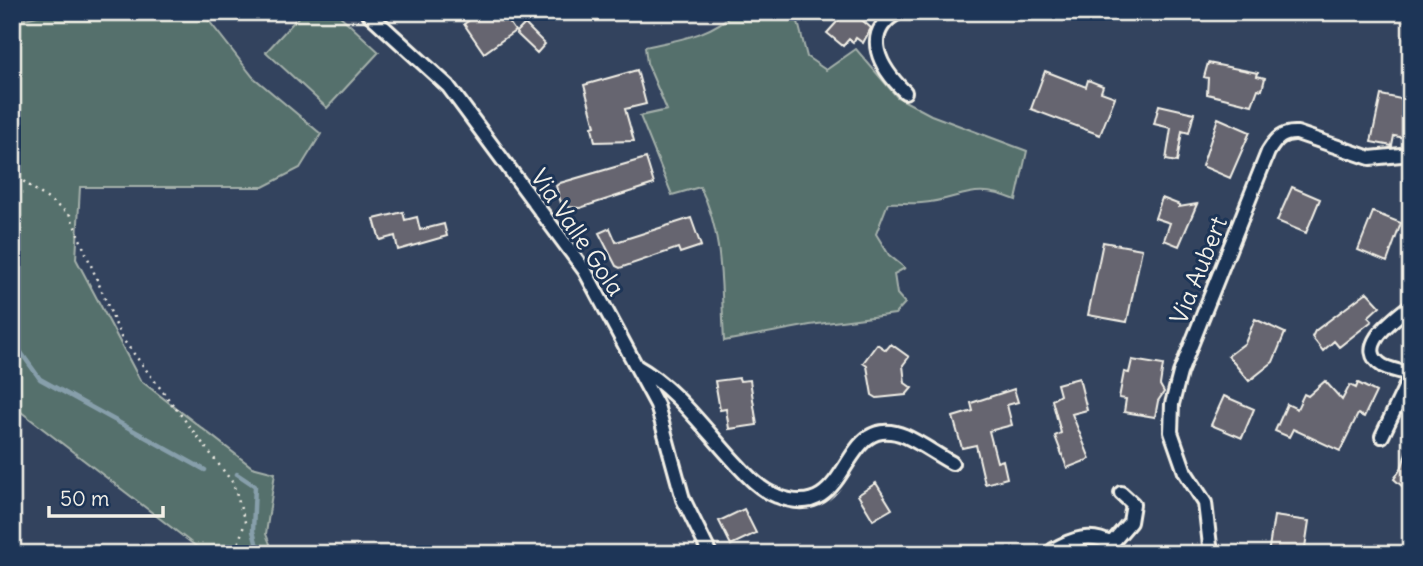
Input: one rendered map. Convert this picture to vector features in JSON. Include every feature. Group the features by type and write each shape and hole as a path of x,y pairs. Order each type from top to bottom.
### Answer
{"street":[{"name":"Via Valle Gola","path":"367,12 448,86 585,271 657,405 683,499 710,554"},
{"path":"899,12 887,18 877,37 878,55 888,75 905,92"},
{"name":"Via Aubert","path":"1211,554 1205,503 1185,472 1171,432 1172,404 1180,373 1268,152 1286,132 1297,132 1370,158 1411,154"},
{"path":"1382,436 1411,375 1382,365 1376,357 1373,344 1379,331 1411,305"},
{"path":"636,366 657,378 752,481 777,496 797,500 819,497 835,485 863,439 880,433 905,436 952,463"},
{"path":"1053,550 1072,539 1102,539 1112,549 1130,522 1133,504 1121,493"}],"path":[{"path":"12,173 70,215 121,337 233,483 246,522 234,554"}],"green space":[{"path":"53,12 202,12 253,77 321,134 300,168 263,187 80,187 76,259 140,380 252,467 275,473 266,534 274,554 206,554 12,405 12,27 21,20"},
{"path":"303,12 336,12 379,52 327,108 266,52"},
{"path":"734,12 787,12 797,18 807,57 826,70 856,49 897,97 931,115 1027,151 1016,200 988,192 977,192 921,203 888,203 876,234 889,255 905,268 894,274 897,294 905,303 895,314 810,325 724,341 720,262 708,205 700,187 672,195 640,116 667,110 647,63 645,47 704,32"}],"building":[{"path":"481,12 502,12 515,31 484,53 464,24"},
{"path":"846,12 853,12 871,28 863,43 856,38 853,42 849,39 843,46 827,33"},
{"path":"525,24 545,44 537,53 516,33"},
{"path":"1208,63 1258,73 1257,76 1265,78 1262,90 1258,89 1252,105 1207,94 1208,78 1204,77"},
{"path":"637,70 646,104 625,109 634,141 595,142 592,127 595,126 584,85"},
{"path":"1045,71 1086,87 1088,80 1103,86 1101,92 1115,97 1100,135 1031,109"},
{"path":"1381,95 1411,101 1411,139 1394,136 1392,146 1371,142"},
{"path":"1159,105 1194,113 1189,133 1182,131 1177,162 1166,160 1171,128 1154,124"},
{"path":"1218,118 1250,132 1230,178 1202,166"},
{"path":"646,158 654,184 580,208 567,207 565,201 561,203 556,186 560,183"},
{"path":"1292,187 1320,199 1306,233 1277,221"},
{"path":"1162,198 1180,205 1179,207 1197,204 1179,246 1164,240 1170,223 1155,218"},
{"path":"403,212 405,220 417,217 420,230 444,224 447,236 398,250 395,236 380,240 374,219"},
{"path":"1373,212 1401,223 1387,262 1358,250"},
{"path":"691,218 701,246 680,253 678,248 620,268 616,266 599,233 610,228 616,242"},
{"path":"1103,242 1142,249 1127,322 1088,315"},
{"path":"1367,292 1380,306 1368,317 1372,321 1339,347 1334,341 1323,351 1312,337 1315,331"},
{"path":"1255,319 1285,333 1273,362 1249,381 1228,356 1245,343"},
{"path":"877,344 886,350 891,344 909,357 903,365 905,383 912,388 906,395 877,398 872,395 867,366 863,363"},
{"path":"1132,360 1163,365 1160,385 1164,392 1158,401 1155,417 1124,412 1126,399 1119,398 1124,372 1129,373"},
{"path":"739,378 740,381 750,380 757,425 729,429 726,409 720,410 715,381"},
{"path":"1079,378 1087,410 1072,414 1090,459 1067,468 1055,436 1061,433 1052,400 1060,395 1057,384"},
{"path":"1325,381 1342,400 1350,385 1356,388 1358,383 1376,392 1364,417 1358,414 1340,451 1293,429 1289,437 1275,431 1287,404 1297,409 1304,394 1308,396"},
{"path":"1014,389 1018,402 1007,405 1012,425 989,431 997,462 1003,460 1007,478 985,484 976,445 962,448 953,417 973,411 971,403"},
{"path":"1224,396 1254,409 1242,438 1211,425"},
{"path":"1407,449 1411,449 1411,494 1394,479 1402,467"},
{"path":"876,483 892,509 873,520 858,495"},
{"path":"744,509 756,533 731,545 719,521"},
{"path":"1274,516 1309,521 1304,554 1268,554"}],"waterway":[{"path":"12,340 40,379 205,470"},
{"path":"237,474 255,486 253,531 259,554"}]}
